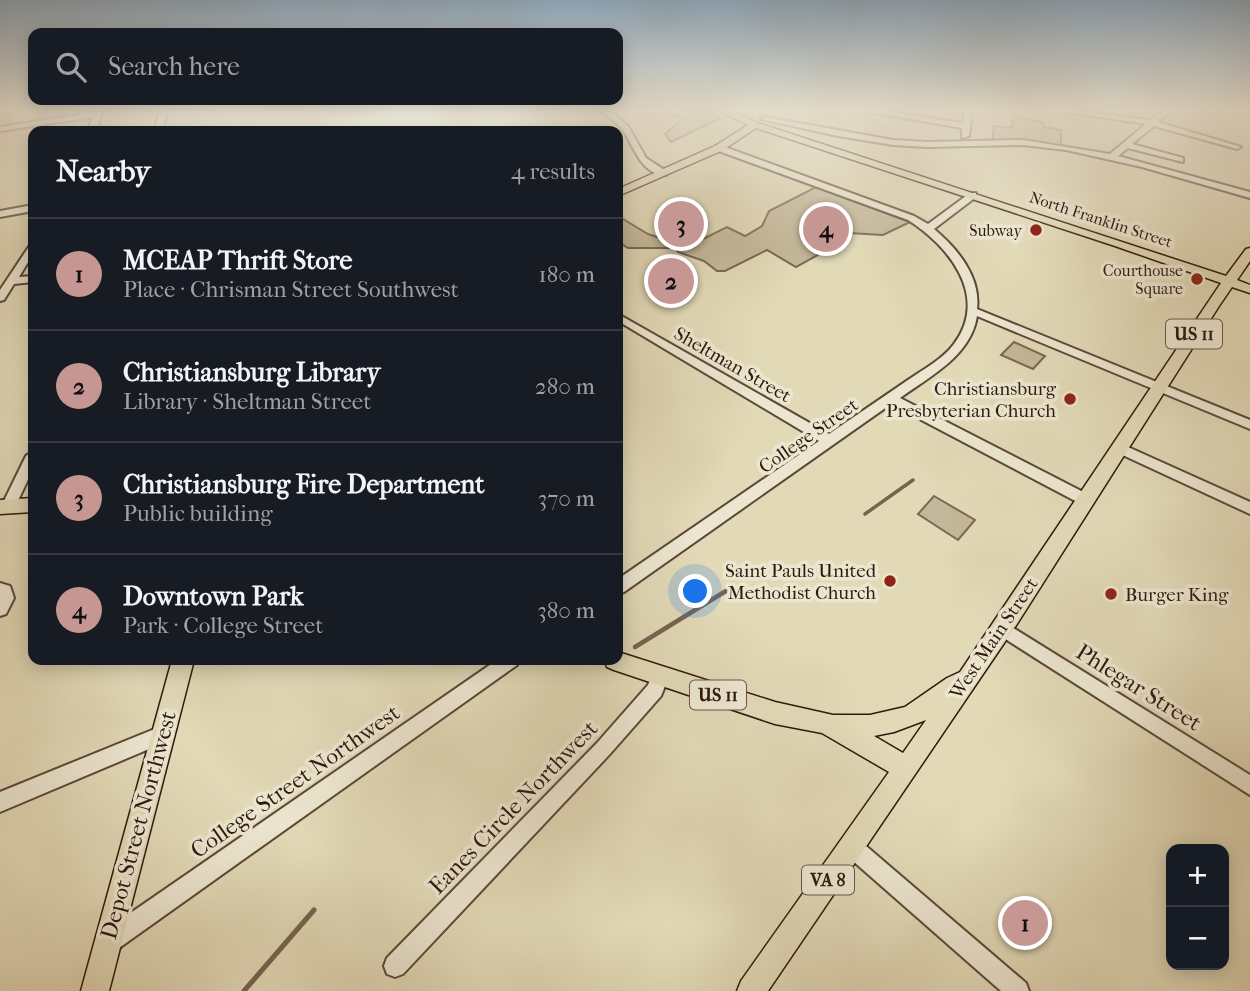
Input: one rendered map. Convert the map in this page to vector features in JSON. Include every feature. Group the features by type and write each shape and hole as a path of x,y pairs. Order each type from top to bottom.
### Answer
{"main road":[{"path":"623,191 701,156"},
{"name":"North Franklin Street","path":"860,156 1250,289"},
{"name":"US 11","path":"1230,282 1250,252"},
{"name":"West Main Street","path":"751,991 1002,628 1230,282"},
{"path":"4,507 28,505"},
{"name":"US 11","path":"623,663 775,713 850,727 907,717 928,708 944,690 966,678"},
{"name":"Depot Street Northwest","path":"95,991 182,665"},
{"name":"US 11","path":"825,723 862,741 905,768"}],"street":[{"path":"641,156 663,173"},
{"path":"742,156 911,218 929,228 951,249 962,265 969,285 973,311 1250,425"},
{"path":"1114,156 1250,195"},
{"path":"1167,156 1180,160"},
{"path":"929,228 973,195"},
{"path":"0,214 28,209"},
{"path":"0,298 28,255"},
{"path":"11,281 28,279"},
{"name":"College Street","path":"623,584 941,363 960,345 973,311"},
{"name":"Sheltman Street","path":"623,320 830,441"},
{"path":"892,399 1086,500"},
{"path":"1119,448 1250,508"},
{"path":"4,507 28,466"},
{"path":"0,590 4,591 6,598 0,609"},
{"name":"Phlegar Street","path":"1002,628 1250,786"},
{"name":"College Street Northwest","path":"107,943 504,665"},
{"name":"Eanes Circle Northwest","path":"395,966 603,749 655,690 660,676"},
{"path":"0,802 162,735"},
{"path":"1222,768 1250,776"},
{"path":"852,847 1018,991"}],"shaded area":[{"path":"816,187 910,222 883,235 831,232 818,240 832,247 796,267 767,250 725,271 717,271 704,261 678,252 675,248 628,248 623,245 623,219 648,234 687,247 727,227 745,236 762,226 769,211"},
{"path":"1014,342 1045,356 1033,369 1001,355"},
{"path":"934,496 975,520 958,540 918,514"}],"waterway":[{"path":"865,514 913,480"},
{"path":"635,647 734,586"},
{"path":"244,991 314,910"}],"place":[{"name":"Christiansburg Fire Department","path":"681,224"},
{"name":"Downtown Park","path":"826,229"},
{"name":"Subway","path":"1036,230"},
{"name":"Courthouse Square","path":"1197,279"},
{"name":"Christiansburg Library","path":"671,281"},
{"name":"Christiansburg Presbyterian Church","path":"1070,399"},
{"name":"Saint Pauls United Methodist Church","path":"890,581"},
{"name":"Burger King","path":"1111,594"},
{"name":"MCEAP Thrift Store","path":"1025,923"}]}
